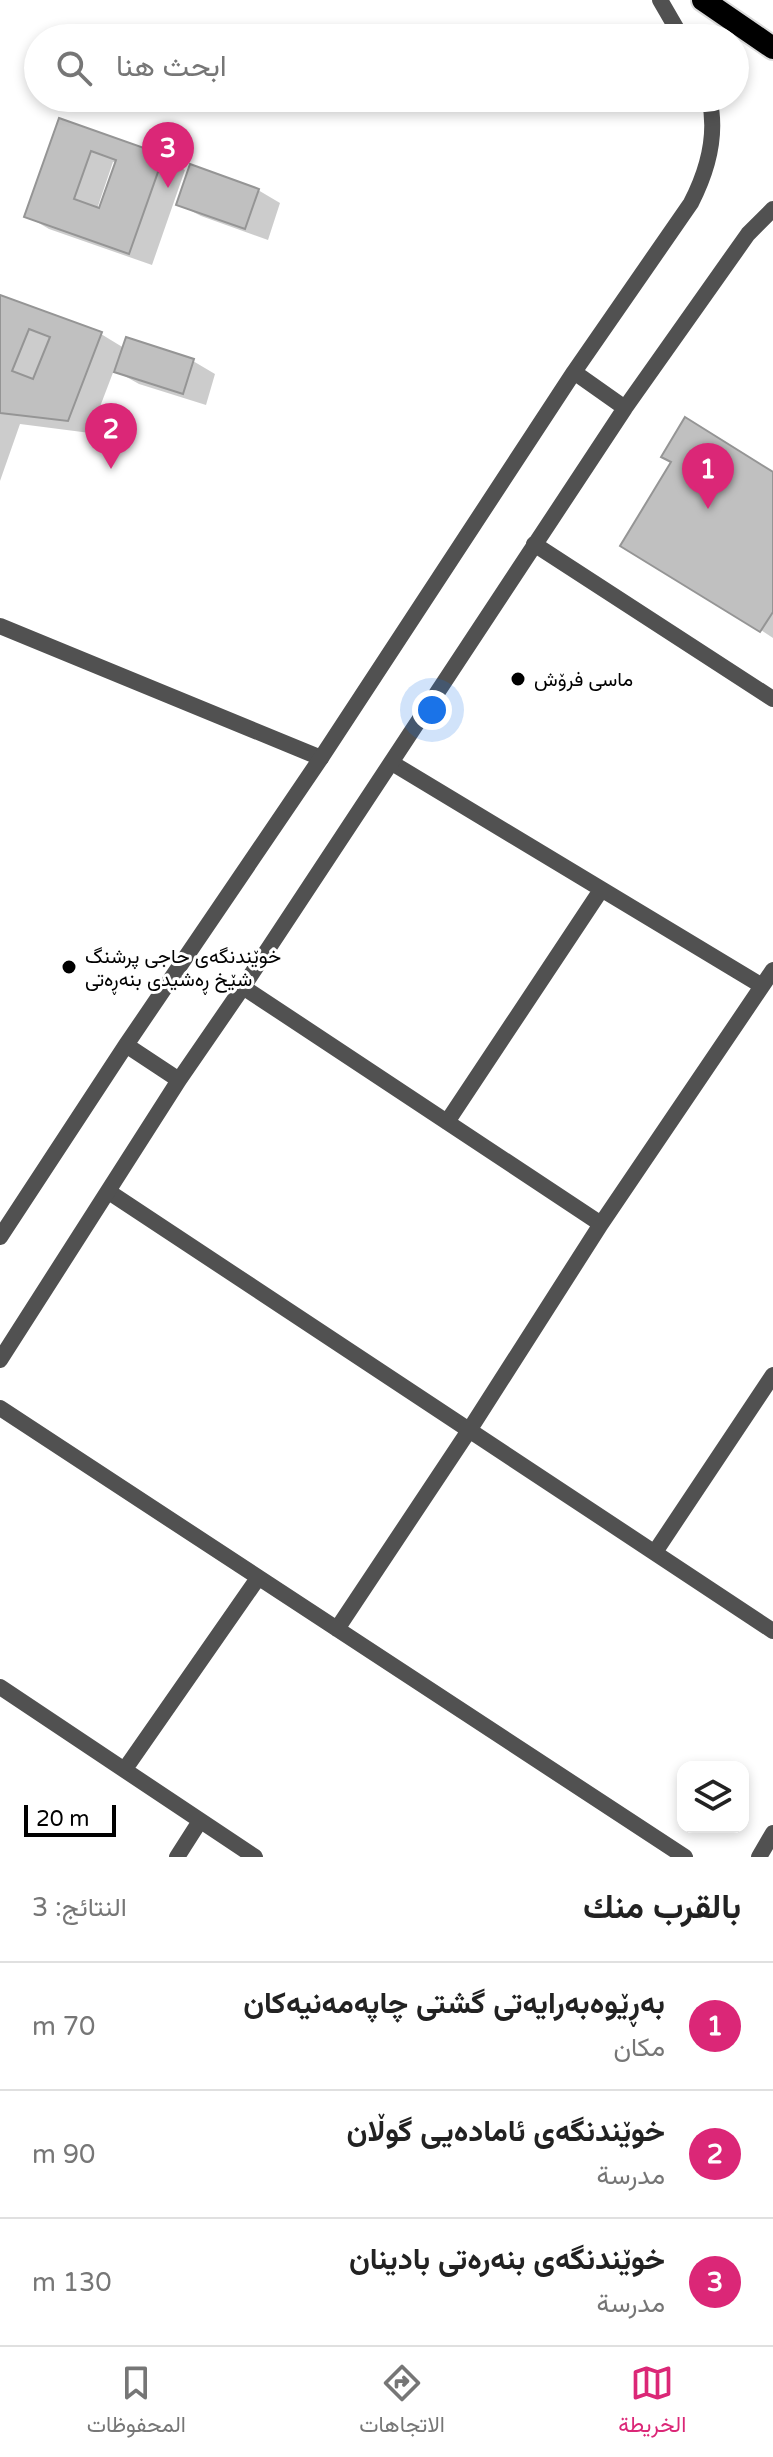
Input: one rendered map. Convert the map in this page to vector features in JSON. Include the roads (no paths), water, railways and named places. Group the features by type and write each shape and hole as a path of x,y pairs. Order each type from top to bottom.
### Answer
{"highway":[{"path":"703,0 738,24"},
{"path":"749,32 773,48"}],"street":[{"path":"660,0 674,24"},
{"path":"0,1237 321,758 574,372 677,226 707,169 711,112"},
{"path":"0,1360 179,1080 625,408 748,234 773,209"},
{"path":"574,372 625,408"},
{"path":"534,544 773,699"},
{"path":"0,626 321,758"},
{"path":"392,763 762,986"},
{"path":"447,1122 601,890"},
{"path":"337,1629 601,1224 773,970"},
{"path":"243,987 601,1224"},
{"path":"126,1045 179,1080"},
{"path":"109,1192 773,1631"},
{"path":"655,1552 773,1375"},
{"path":"0,1408 685,1857"},
{"path":"125,1769 258,1578"},
{"path":"0,1687 255,1857"},
{"path":"177,1857 200,1821"},
{"path":"759,1857 773,1833"}],"place":[{"name":"خوێندنگەی بنەرەتی بادینان","path":"168,188"},
{"name":"خوێندنگەی ئامادەیی گوڵان","path":"111,469"},
{"name":"بەڕێوەبەرایەتی گشتی چاپەمەنیەکان","path":"708,509"},
{"name":"ماسی فرۆش","path":"518,679"},
{"name":"خوێندنگەی حاجی پرشنگ شێخ ڕەشیدی بنەڕەتی","path":"69,967"}]}
